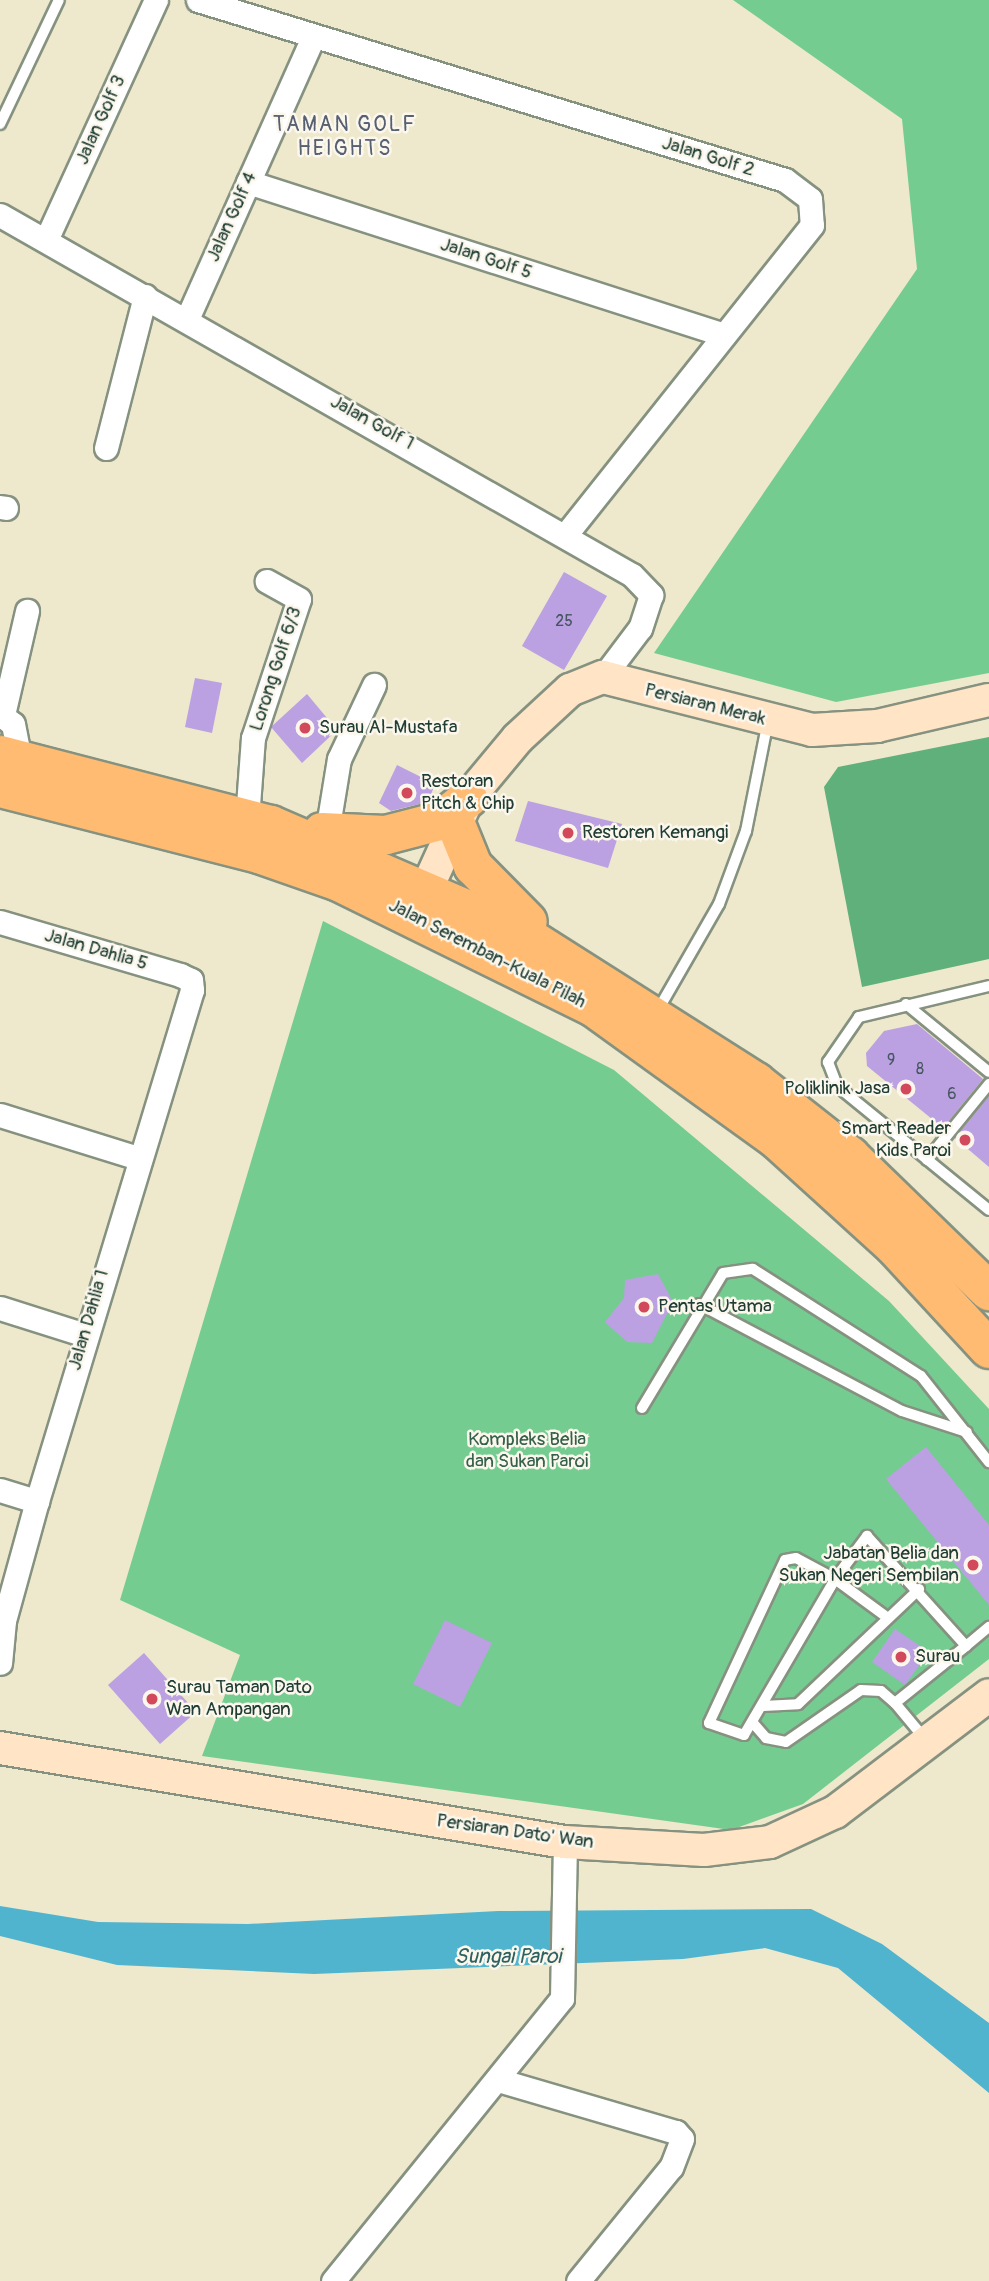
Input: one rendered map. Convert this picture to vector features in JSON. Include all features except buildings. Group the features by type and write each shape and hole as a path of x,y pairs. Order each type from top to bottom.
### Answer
{"highway":[{"name":"Jalan Seremban-Kuala Pilah","path":"7,768 95,779 259,822 420,903 593,1007 687,1071 776,1139 894,1246 989,1349"},
{"name":"Jalan Seremban-Kuala Pilah","path":"7,768 181,833 339,882 520,932 647,1007 850,1156 989,1291"},
{"path":"95,779 110,797 182,818 181,833"},
{"path":"259,822 327,832 386,835 440,821 461,810 473,866 494,894 647,1007"}],"street":[{"name":"Jalan Golf 3","path":"46,240 156,0"},
{"name":"Jalan Golf 2","path":"198,0 312,39 785,180 810,200 812,225 566,534"},
{"name":"Jalan Golf 4","path":"187,319 312,39"},
{"name":"Jalan Golf 5","path":"248,182 724,335"},
{"name":"Jalan Golf 1","path":"0,215 566,534 632,575 651,595 640,628 603,677"},
{"path":"106,449 145,296"},
{"name":"Lorong Golf 6/3","path":"259,822 253,738 299,599 267,581"},
{"path":"7,768 19,739 2,714 27,611"},
{"path":"420,903 461,810 518,738 570,690 603,677"},
{"name":"Persiaran Merak","path":"603,677 812,730 877,726 989,700"},
{"path":"327,832 342,749 374,685"},
{"name":"Jalan Dahlia 5","path":"0,922 191,980"},
{"name":"Jalan Dahlia 1","path":"0,1663 4,1621 37,1501 191,980"},
{"path":"0,1115 138,1158"},
{"path":"0,1308 85,1335"},
{"path":"0,1490 37,1501"},
{"name":"Persiaran Dato' Wan","path":"0,1748 565,1843 704,1850 769,1842 835,1812 930,1746 989,1695"},
{"path":"333,2281 562,1998 565,1843"},
{"path":"498,2080 676,2132 682,2139 671,2167 578,2281"}],"lane":[{"path":"0,124 59,0"},
{"path":"647,1007 719,904 746,831 768,721"},
{"path":"989,986 859,1017 828,1062 836,1086 989,1210"},
{"path":"906,1004 989,1072"},
{"path":"927,1160 989,1084"},
{"path":"642,1408 699,1304 723,1273 753,1269 921,1376 989,1462"},
{"path":"699,1304 902,1411 967,1432"},
{"path":"888,1618 835,1579 796,1558 785,1559 708,1715 709,1723 737,1736 753,1723 835,1579 867,1536 919,1589 966,1646"},
{"path":"763,1706 798,1704 919,1589"},
{"path":"895,1703 989,1627"},
{"path":"753,1723 766,1738 786,1742 861,1690 881,1691 895,1703 930,1746"}],"green space":[{"path":"733,0 989,0 989,673 836,702 654,653 917,269 902,119"},
{"path":"989,737 989,959 862,987 824,787 838,767"},
{"name":"Kompleks Belia dan Sukan Paroi","path":"323,921 614,1070 889,1301 989,1409 989,1659 803,1804 731,1830 202,1756 240,1655 120,1600"}],"water":[{"name":"Sungai Paroi","path":"0,1906 98,1922 248,1924 498,1911 811,1909 882,1944 989,2023 989,2093 838,1968 765,1948 683,1959 314,1974 117,1965 0,1936"}],"place":[{"name":"Surau Al-Mustafa","path":"305,728"},
{"name":"Restoran Pitch & Chip","path":"407,793"},
{"name":"Restoren Kemangi","path":"568,833"},
{"name":"Poliklinik Jasa","path":"906,1089"},
{"name":"Smart Reader Kids Paroi","path":"965,1140"},
{"name":"Pentas Utama","path":"644,1307"},
{"name":"Jabatan Belia dan Sukan Negeri Sembilan","path":"973,1565"},
{"name":"Surau","path":"901,1657"},
{"name":"Surau Taman Dato Wan Ampangan","path":"152,1699"}],"district":[{"name":"TAMAN GOLF HEIGHTS","path":"345,137"}]}
